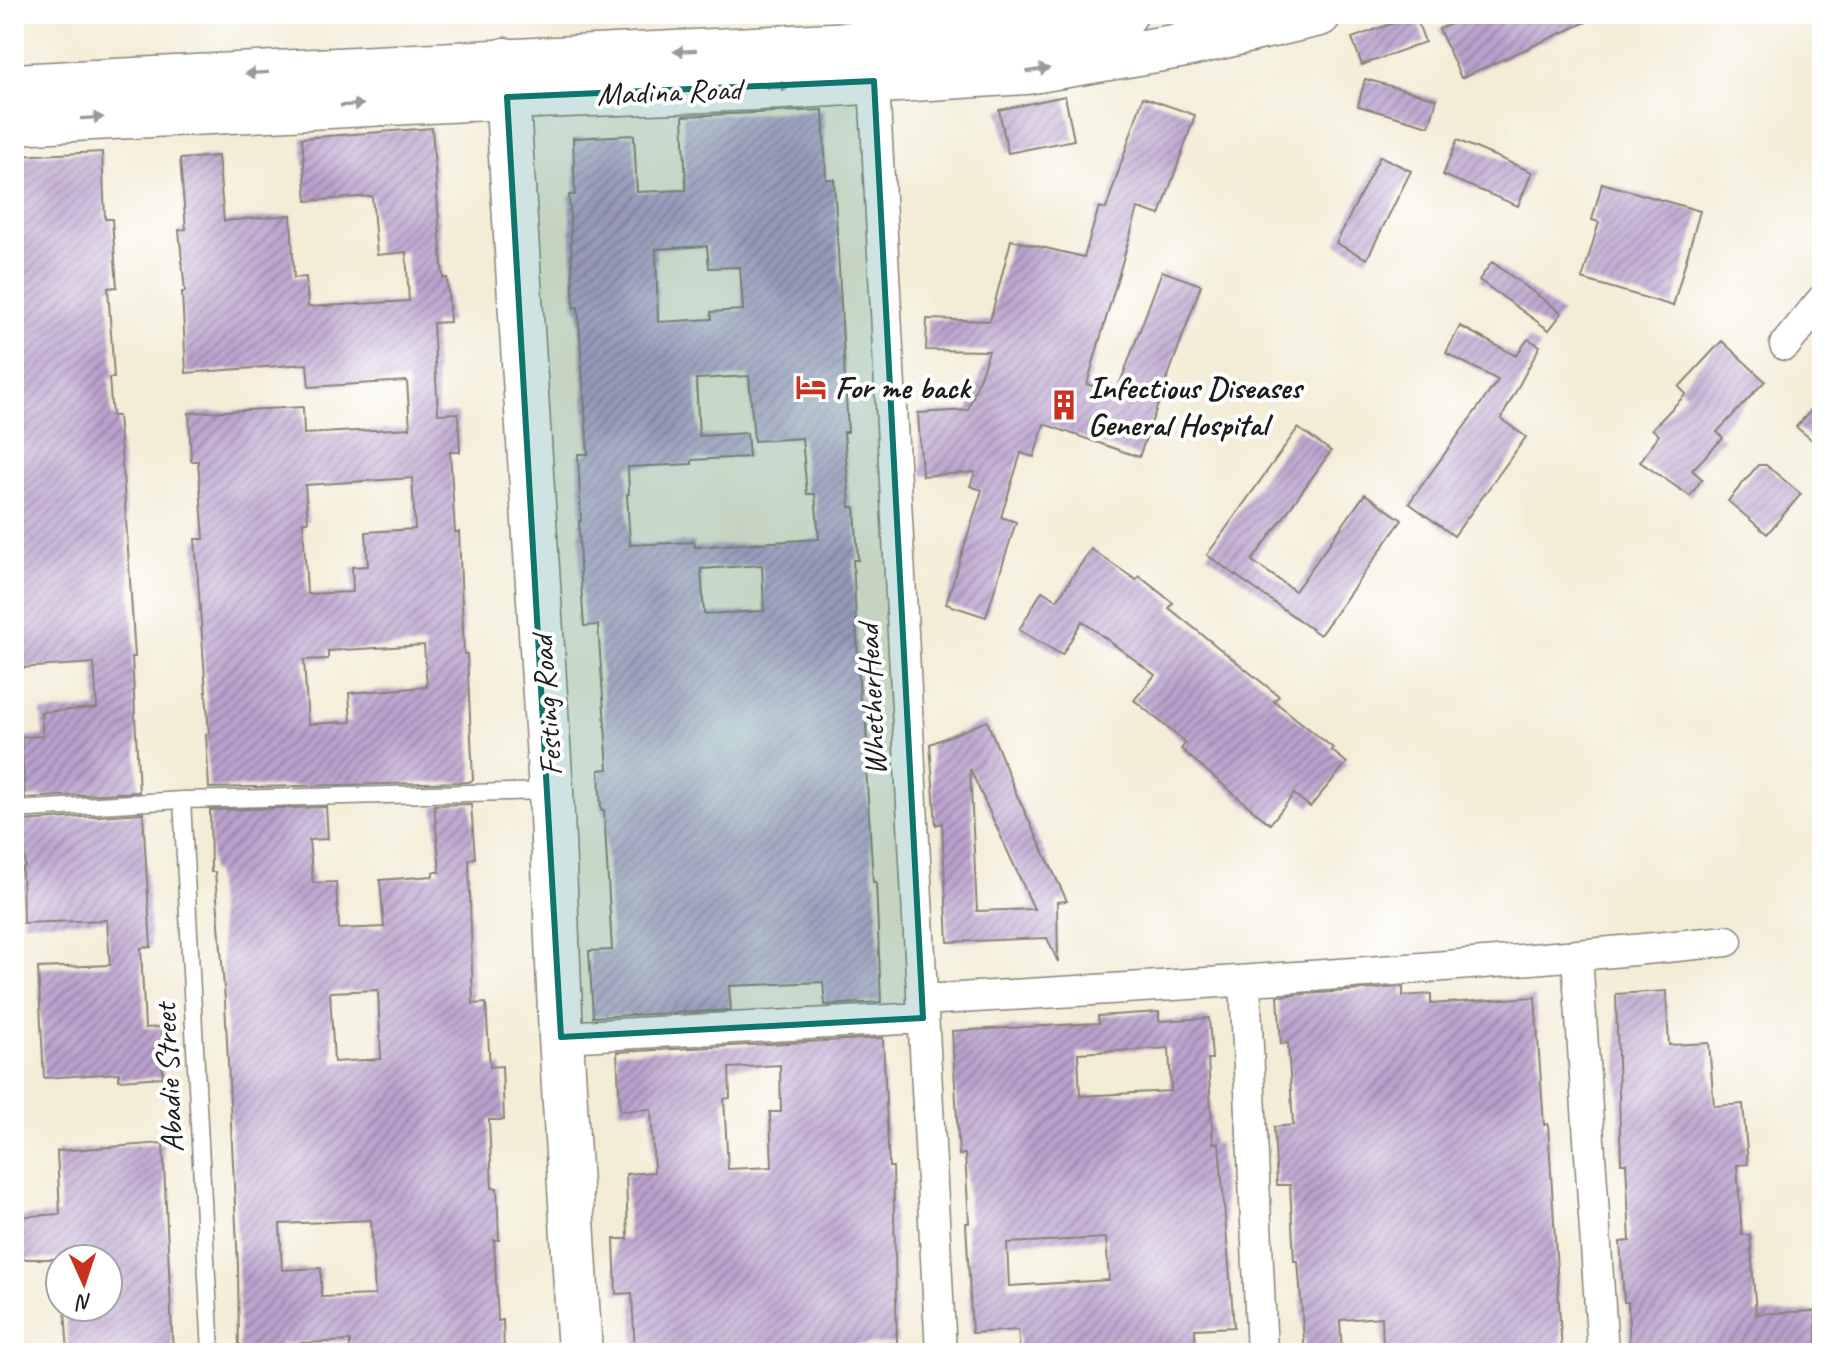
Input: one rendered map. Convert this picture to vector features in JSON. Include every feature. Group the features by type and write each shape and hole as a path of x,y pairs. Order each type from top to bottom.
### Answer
{"main road":[{"name":"Madina Road","path":"873,62 1125,14"},
{"name":"Madina Road","path":"14,122 138,98 506,78 873,62 1026,72 1185,45 1319,14"},
{"name":"Festing Road","path":"506,78 551,791 561,1037 580,1353"},
{"name":"Madina Road","path":"14,86 138,98"}],"street":[{"name":"WhetherHead","path":"873,62 941,1353"},
{"path":"1785,345 1822,300"},
{"path":"561,1037 1577,956 1727,941"},
{"path":"1577,956 1603,1353"},
{"path":"1245,982 1262,1353"}],"lane":[{"path":"14,810 182,800 551,791"},
{"name":"Abadie Street","path":"182,800 211,1353"}],"highlighted area":[{"path":"874,81 923,1018 561,1037 507,97"}],"building":[{"path":"1473,14 1604,14 1461,78 1439,29"},
{"path":"1415,15 1425,42 1362,65 1352,38"},
{"path":"1365,79 1437,99 1429,126 1358,106"},
{"path":"1065,96 1074,140 1008,153 999,110"},
{"path":"1143,97 1195,115 1160,215 1138,208 1087,384 1116,394 1162,271 1201,285 1139,457 1044,424 1034,457 1021,453 1001,517 1016,522 986,617 946,604 982,490 970,486 975,472 922,476 918,413 968,410 989,351 926,350 927,319 990,321 1011,240 1084,257 1099,207 1106,209"},
{"path":"823,110 826,179 834,179 848,432 844,432 850,507 855,507 858,560 853,560 860,701 865,701 865,750 873,882 876,882 881,1002 825,1005 823,982 729,986 731,1010 593,1017 589,951 612,950 599,770 608,769 598,625 584,626 580,570 578,454 588,454 578,307 574,308 569,195 575,195 573,138 634,135 637,192 686,190 683,116","holes":["707,246 709,268 740,267 743,310 711,312 712,319 658,322 656,249","749,376 754,441 802,438 807,494 815,494 819,539 695,547 694,542 630,545 628,467 749,457 747,433 699,436 696,379","762,565 764,611 704,614 701,569"]},
{"path":"432,128 443,278 447,278 450,322 433,323 438,414 458,413 460,452 450,452 455,532 459,532 464,654 467,654 473,780 469,782 209,788 206,734 209,734 195,539 204,539 198,461 191,461 189,413 303,407 304,434 410,428 407,381 309,387 307,364 186,373 182,292 185,292 179,230 186,229 180,159 218,156 224,221 291,215 294,278 306,277 308,307 409,301 406,252 377,255 372,196 307,201 302,138","holes":["412,478 415,529 366,532 368,566 352,567 353,592 307,594 303,522 308,522 305,485","424,645 427,687 349,693 351,722 308,724 304,660 328,659 328,651"]},
{"path":"1457,140 1532,172 1518,206 1443,175"},
{"path":"102,152 105,219 112,219 117,287 108,288 114,378 109,378 112,416 118,416 123,474 135,657 132,657 139,792 25,798 21,737 43,736 41,712 97,708 94,663 21,668 14,575 14,156"},
{"path":"1380,156 1411,171 1367,259 1336,243"},
{"path":"1602,183 1700,211 1673,306 1582,279 1599,222 1592,220"},
{"path":"1492,262 1562,313 1549,330 1479,280"},
{"path":"1460,326 1516,356 1528,339 1540,346 1501,419 1526,437 1454,536 1409,503 1498,380 1446,353"},
{"path":"1722,341 1765,381 1717,432 1723,438 1692,470 1702,479 1690,496 1640,462 1659,435 1652,429 1686,394 1679,387"},
{"path":"1822,398 1822,448 1796,427"},
{"path":"1298,428 1331,451 1252,561 1295,591 1365,494 1402,520 1320,635 1207,555"},
{"path":"1758,465 1766,465 1801,494 1767,534 1728,501"},
{"path":"1091,549 1136,580 1139,576 1173,603 1169,608 1279,696 1274,701 1347,763 1310,807 1294,794 1270,824 1181,749 1186,743 1134,700 1155,675 1082,621 1062,655 1019,630 1042,591 1057,600"},
{"path":"987,721 1016,793 1067,901 1057,902 1058,962 1047,938 948,942 942,823 936,825 930,744","holes":["970,769 1034,909 977,911"]},
{"path":"471,804 475,858 469,859 473,1004 486,1003 490,1067 502,1066 504,1120 489,1120 492,1188 497,1188 499,1240 494,1240 498,1321 503,1320 504,1353 465,1353 465,1345 350,1350 350,1341 279,1344 280,1353 239,1353 238,1266 225,1001 215,872 211,872 210,810 326,807 328,839 309,840 313,883 336,882 339,929 384,927 380,880 433,876 433,872 440,872 434,805","holes":["378,990 381,1059 334,1062 330,992","371,1220 375,1295 321,1297 321,1268 282,1270 280,1224"]},
{"path":"143,813 151,947 141,948 145,1028 161,1027 163,1077 119,1080 119,1073 44,1078 38,968 110,965 107,920 23,923 22,868 25,867 22,821"},
{"path":"1403,987 1403,996 1431,994 1431,1004 1535,997 1544,1125 1548,1124 1562,1353 1383,1353 1382,1317 1340,1320 1342,1353 1305,1353 1298,1261 1294,1261 1290,1185 1277,1185 1274,1127 1293,1125 1288,1043 1281,1044 1278,996"},
{"path":"1666,991 1669,1045 1709,1043 1714,1106 1743,1104 1748,1164 1737,1165 1742,1235 1750,1235 1756,1314 1815,1311 1818,1353 1772,1353 1771,1345 1676,1353 1630,1353 1628,1302 1624,1302 1620,1242 1630,1241 1626,1163 1621,1163 1616,994"},
{"path":"1159,1012 1159,1021 1209,1018 1213,1143 1219,1143 1234,1327 1195,1329 1196,1353 1020,1353 1018,1330 972,1333 965,1154 959,1155 952,1031 1099,1023 1098,1016","holes":["1169,1048 1171,1091 1080,1096 1078,1053","1106,1238 1109,1280 1009,1286 1007,1243"]},
{"path":"883,1038 889,1167 893,1167 897,1343 745,1350 745,1353 635,1353 632,1293 616,1294 614,1239 628,1239 626,1174 654,1172 651,1109 620,1111 617,1052","holes":["780,1065 781,1112 770,1112 772,1167 728,1169 724,1099 730,1098 729,1068"]},
{"path":"163,1143 173,1353 68,1353 66,1323 124,1323 124,1243 44,1243 44,1259 14,1259 14,1217 60,1214 57,1151"}],"place":[{"name":"For me back","path":"811,387"},
{"name":"Infectious Diseases General Hospital","path":"1064,405"}]}
